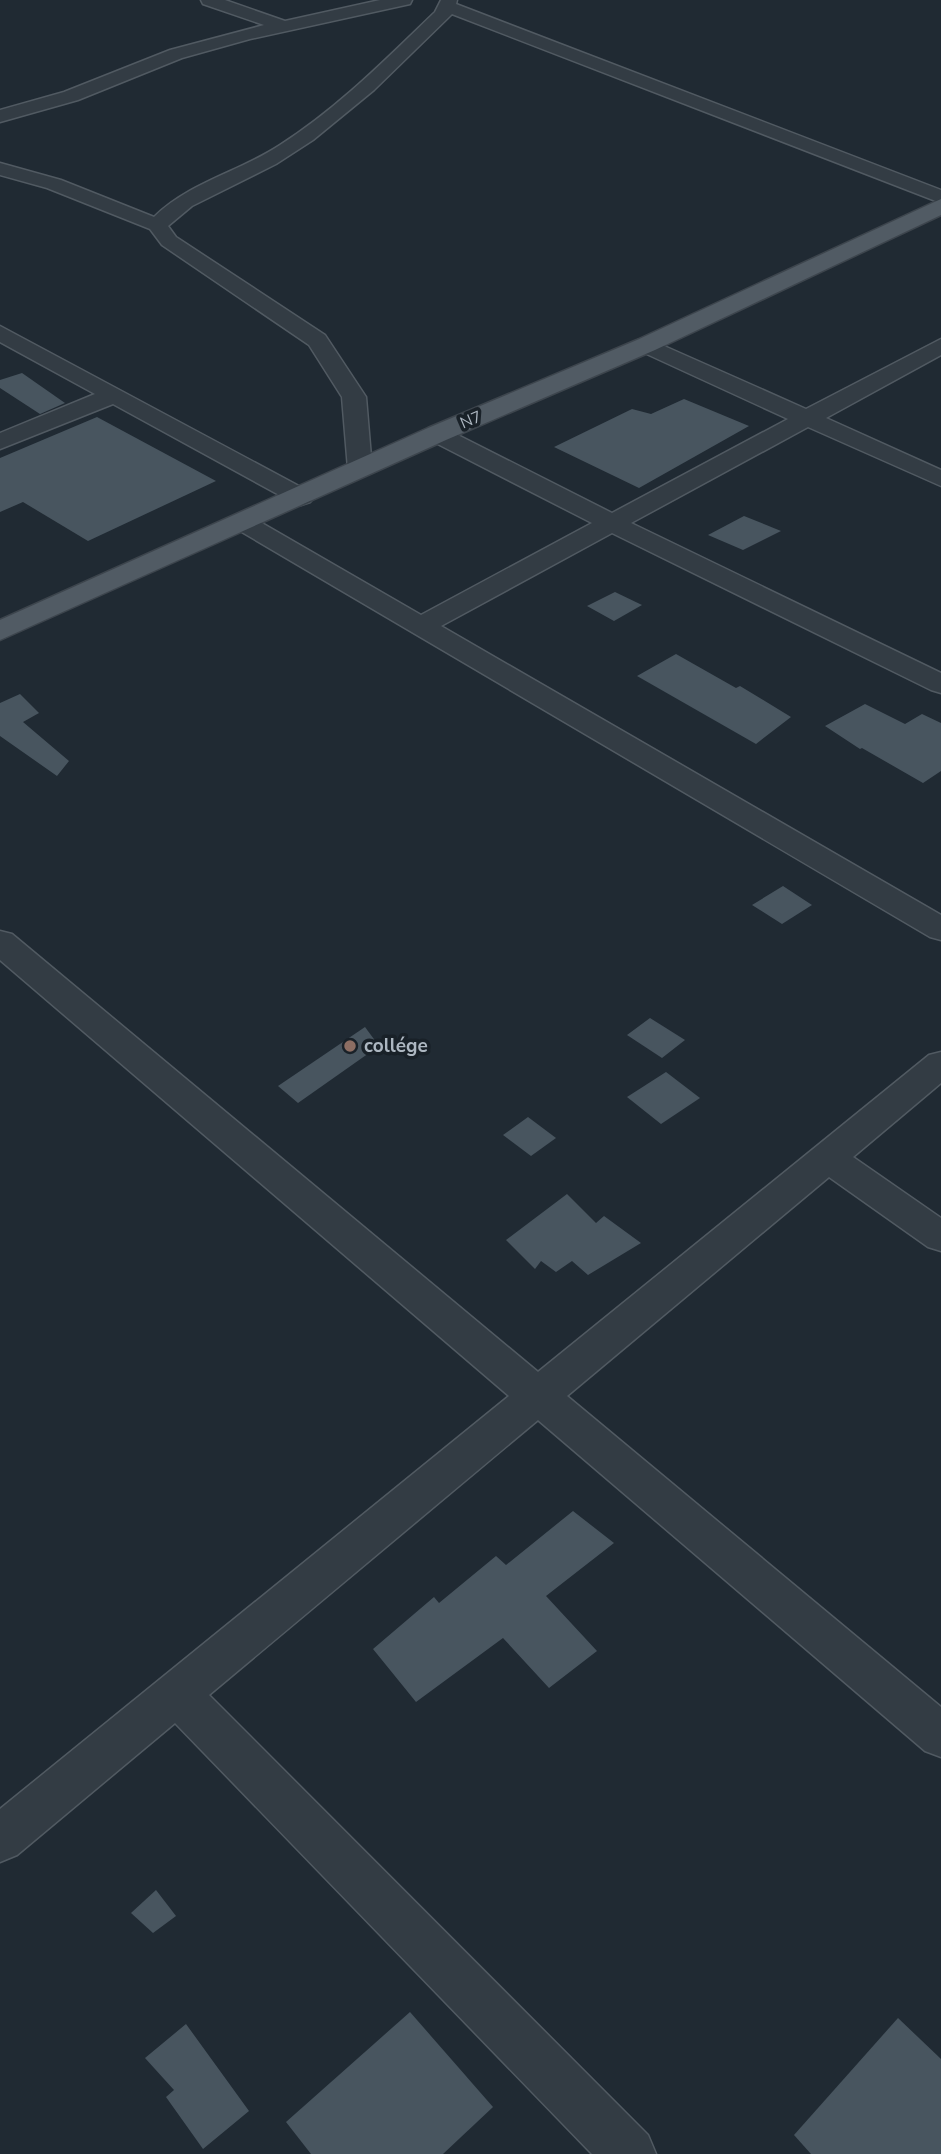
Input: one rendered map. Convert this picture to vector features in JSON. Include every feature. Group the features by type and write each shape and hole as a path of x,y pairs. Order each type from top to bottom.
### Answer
{"main road":[{"name":"N7","path":"0,631 437,434 646,345 941,206"}],"street":[{"path":"209,0 284,26"},
{"path":"0,116 71,96 176,54 284,26 404,0"},
{"path":"157,225 171,209 285,151 369,86 443,14 448,3 941,197"},
{"path":"0,169 54,184 157,225 169,241 317,340 354,397 360,469"},
{"path":"0,333 301,497"},
{"path":"646,345 938,474"},
{"path":"421,626 941,346"},
{"path":"0,442 114,395"},
{"path":"437,434 611,523 941,684"},
{"path":"244,523 941,929"},
{"path":"0,942 941,1736"},
{"path":"0,1839 941,1065"},
{"path":"828,1158 941,1237"},
{"path":"177,1693 629,2154"}],"building":[{"path":"22,373 65,403 40,414 0,388 0,380"},
{"path":"684,399 749,426 639,488 554,447 632,409 651,414"},
{"path":"97,417 216,481 88,541 23,502 0,512 0,458"},
{"path":"744,516 781,531 743,550 708,535"},
{"path":"615,592 642,605 614,621 587,606"},
{"path":"676,654 736,688 740,686 791,717 756,744 637,676"},
{"path":"20,694 39,713 23,722 69,761 57,776 0,736 0,703"},
{"path":"865,704 905,724 922,714 941,723 941,771 923,783 860,749 825,726"},
{"path":"783,886 812,905 782,924 752,905"},
{"path":"650,1018 685,1040 662,1058 627,1035"},
{"path":"365,1027 379,1046 298,1103 278,1086"},
{"path":"666,1072 700,1098 661,1124 627,1097"},
{"path":"528,1117 556,1138 531,1156 503,1135"},
{"path":"567,1194 596,1223 604,1216 641,1243 588,1275 572,1261 556,1272 541,1261 535,1269 506,1240"},
{"path":"573,1511 614,1543 546,1596 597,1651 549,1688 503,1638 416,1702 373,1649 434,1597 439,1603 496,1556 506,1565"},
{"path":"156,1890 176,1916 153,1933 131,1913"},
{"path":"410,2012 493,2107 443,2154 311,2154 286,2122"},
{"path":"898,2018 941,2059 941,2154 811,2154 794,2135"},
{"path":"186,2024 249,2111 203,2149 166,2097 174,2090 145,2058"}],"place":[{"name":"collége","path":"350,1046"}]}
